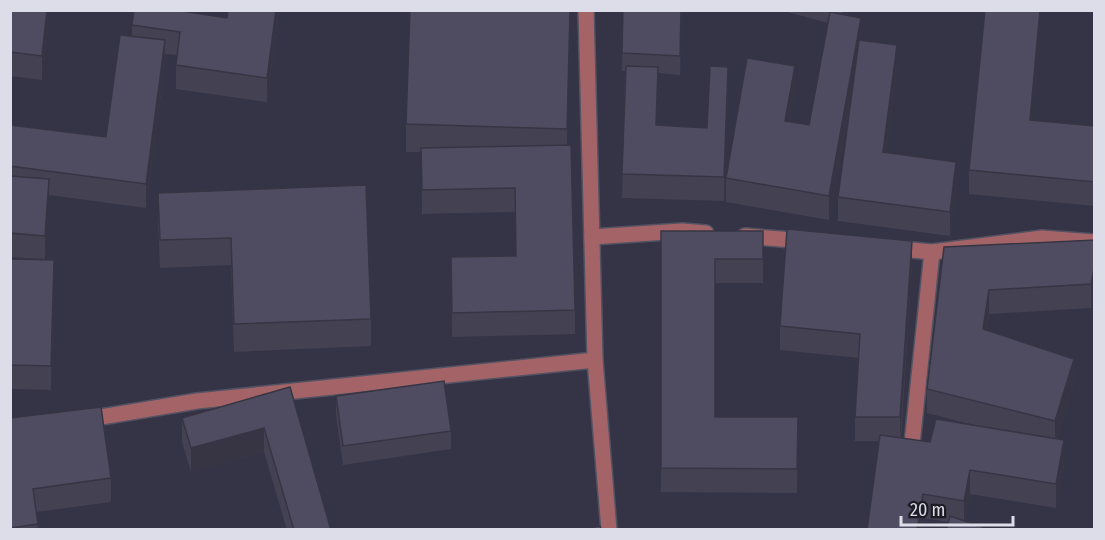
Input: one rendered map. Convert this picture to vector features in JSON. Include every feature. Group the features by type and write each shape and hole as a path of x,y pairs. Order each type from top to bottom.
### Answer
{"street":[{"path":"586,10 596,360 609,530"},
{"path":"592,237 682,231 825,243"},
{"path":"872,247 932,252 1042,238 1095,242"},
{"path":"912,444 932,252"},
{"path":"69,422 197,401 596,360"}],"building":[{"path":"10,10 47,10 42,56 10,52"},
{"path":"134,10 175,10 227,18 228,10 276,10 267,78 176,65 180,32 132,25"},
{"path":"410,10 570,10 567,129 406,124"},
{"path":"623,10 681,10 680,56 622,53"},
{"path":"985,10 1040,10 1030,120 1095,126 1095,182 969,170"},
{"path":"830,12 861,18 829,196 726,178 747,58 795,66 785,121 809,125"},
{"path":"120,35 165,40 146,184 10,166 10,125 106,137"},
{"path":"859,40 897,45 883,152 956,162 950,212 838,197"},
{"path":"626,66 658,67 656,125 707,128 710,66 728,67 724,177 622,174"},
{"path":"571,145 575,310 452,313 451,257 516,256 515,188 422,190 421,148"},
{"path":"10,176 49,179 45,236 10,233"},
{"path":"366,185 371,319 234,324 231,238 160,240 158,193"},
{"path":"787,229 912,241 900,417 855,417 860,334 780,326"},
{"path":"661,231 763,231 763,259 715,259 715,417 798,417 797,469 661,468"},
{"path":"1095,240 1095,264 1091,284 989,290 983,329 1074,359 1055,421 927,389 944,247"},
{"path":"10,259 54,260 51,366 10,365"},
{"path":"444,381 451,431 343,446 336,396"},
{"path":"290,387 331,530 294,530 264,428 191,448 182,418"},
{"path":"101,407 111,478 33,489 38,524 10,528 10,418"},
{"path":"936,419 1064,440 1056,484 970,470 964,501 923,494 917,530 867,530 880,435 930,442"},
{"path":"950,516 991,530 946,530"},
{"path":"600,526 601,530 579,530"}]}
